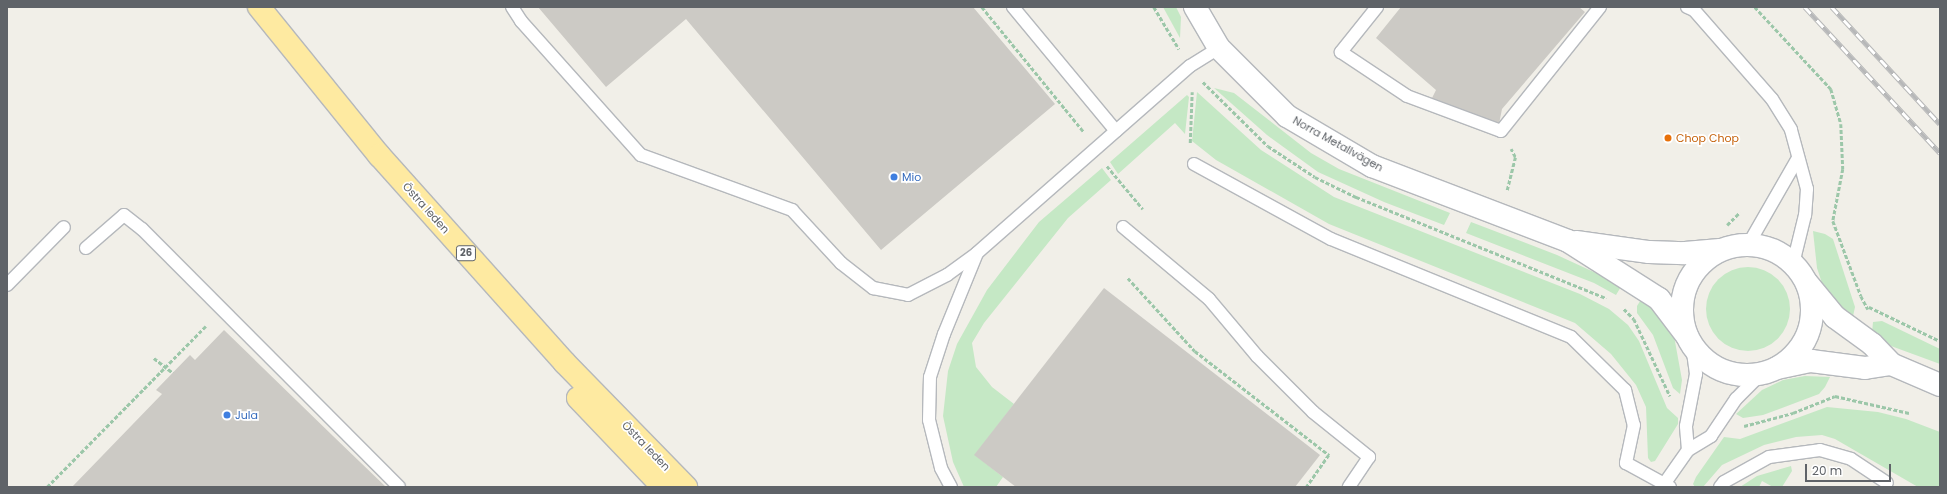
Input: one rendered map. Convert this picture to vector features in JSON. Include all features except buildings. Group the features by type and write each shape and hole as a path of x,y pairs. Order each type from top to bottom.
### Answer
{"highway":[{"name":"Östra leden","path":"246,7 370,163 552,372 663,487"},
{"name":"Östra leden","path":"259,7 405,184 564,362 686,487"}],"street":[{"name":"Norra Metallvägen","path":"1195,7 1218,48 1288,116 1372,166 1568,241 1659,299 1689,340"},
{"name":"Norra Metallvägen","path":"1568,241 1657,252 1685,253 1721,250"},
{"path":"1891,364 1865,368 1811,361 1768,371 1742,375 1722,370 1705,360 1689,340 1682,316 1683,295 1695,271 1704,260 1721,250 1748,244 1775,251 1793,264 1835,317 1872,344 1891,364 1940,385"},
{"path":"1768,371 1790,358 1803,342 1810,322 1811,302 1806,282"}],"lane":[{"path":"512,7 521,21 641,155 792,210 841,263 873,288 908,296 946,275 977,254 1190,66 1218,48"},
{"path":"1013,7 1116,131"},
{"path":"1377,7 1341,52 1407,96 1501,131 1600,7"},
{"path":"1687,7 1694,10 1772,99 1791,130 1807,189 1805,215 1793,264"},
{"path":"1748,244 1779,186 1798,158"},
{"path":"1194,164 1331,239 1571,337 1625,390 1634,425 1626,463 1666,486 1688,450 1710,436 1736,399 1768,371"},
{"path":"86,248 124,215 142,229 399,487"},
{"path":"7,285 64,227"},
{"path":"1123,227 1209,299 1257,356 1302,401 1369,457 1349,487"},
{"path":"951,487 941,468 929,420 930,378 944,334 977,254"},
{"path":"1688,450 1686,426 1696,374 1689,340"},
{"path":"1720,487 1724,482 1768,457 1820,450 1851,459 1888,483"}],"path":[{"path":"982,7 1082,128"},
{"path":"1154,7 1178,48"},
{"path":"1755,7 1831,89 1842,124 1843,169 1833,221 1861,296 1869,307 1940,340"},
{"path":"1207,88 1268,146 1315,177 1356,197 1594,292 1608,300"},
{"path":"1190,137 1192,98"},
{"path":"1501,131 1515,157 1512,180 1506,193"},
{"path":"1108,167 1143,209"},
{"path":"1724,226 1743,209"},
{"path":"1128,278 1195,351 1329,455 1307,487"},
{"path":"1621,307 1634,319 1669,395 1674,399"},
{"path":"1866,313 1869,307"},
{"path":"47,487 206,326"},
{"path":"154,358 173,372"},
{"path":"1738,425 1744,426 1793,413 1835,396 1909,413"}],"green space":[{"path":"1163,7 1176,7 1181,17 1180,38"},
{"path":"1214,88 1234,93 1311,153 1339,169 1450,213 1444,225 1384,202 1318,172 1267,135"},
{"path":"1197,92 1261,150 1334,197 1580,294 1609,309 1628,325 1639,341 1667,408 1678,418 1678,424 1655,461 1651,462 1648,458 1646,407 1636,385 1611,354 1575,323 1329,224 1216,160 1192,141"},
{"path":"1187,95 1189,97 1185,134 1175,123 1118,174 1110,162"},
{"path":"1102,168 1111,180 1068,218 984,323 972,343 976,367 992,387 1014,404 975,455 1003,477 996,487 964,487 953,462 943,416 948,371 957,344 987,290 1039,222"},
{"path":"1471,222 1557,255 1622,285 1616,295 1594,283 1466,233"},
{"path":"1813,231 1825,234 1833,239 1855,307 1852,321 1831,300 1822,283 1817,268"},
{"path":"1748,267 1764,270 1778,279 1787,293 1790,309 1787,325 1778,339 1764,348 1748,351 1732,348 1718,339 1709,325 1706,309 1709,293 1718,279 1732,270"},
{"path":"1642,298 1657,310 1674,336 1682,380 1680,394 1673,388 1653,335 1637,313 1637,306"},
{"path":"1882,321 1940,349 1940,364 1891,346 1872,333 1873,322"},
{"path":"1805,376 1830,377 1825,387 1819,394 1763,415 1743,418 1736,414 1762,390 1783,380"},
{"path":"1827,407 1878,412 1906,419 1940,432 1940,487 1918,487 1835,439 1822,435 1796,437 1764,445 1722,465 1703,487 1695,487 1693,484 1696,477 1724,437 1740,439"},
{"path":"1791,466 1792,471 1782,487 1773,487 1762,481 1759,487 1740,487 1757,476"}],"railway":[{"path":"1805,7 1940,153"},
{"path":"1832,7 1940,124"}],"place":[{"name":"Chop Chop","path":"1668,138"},
{"name":"Mio","path":"894,177"},
{"name":"Jula","path":"227,415"}]}
